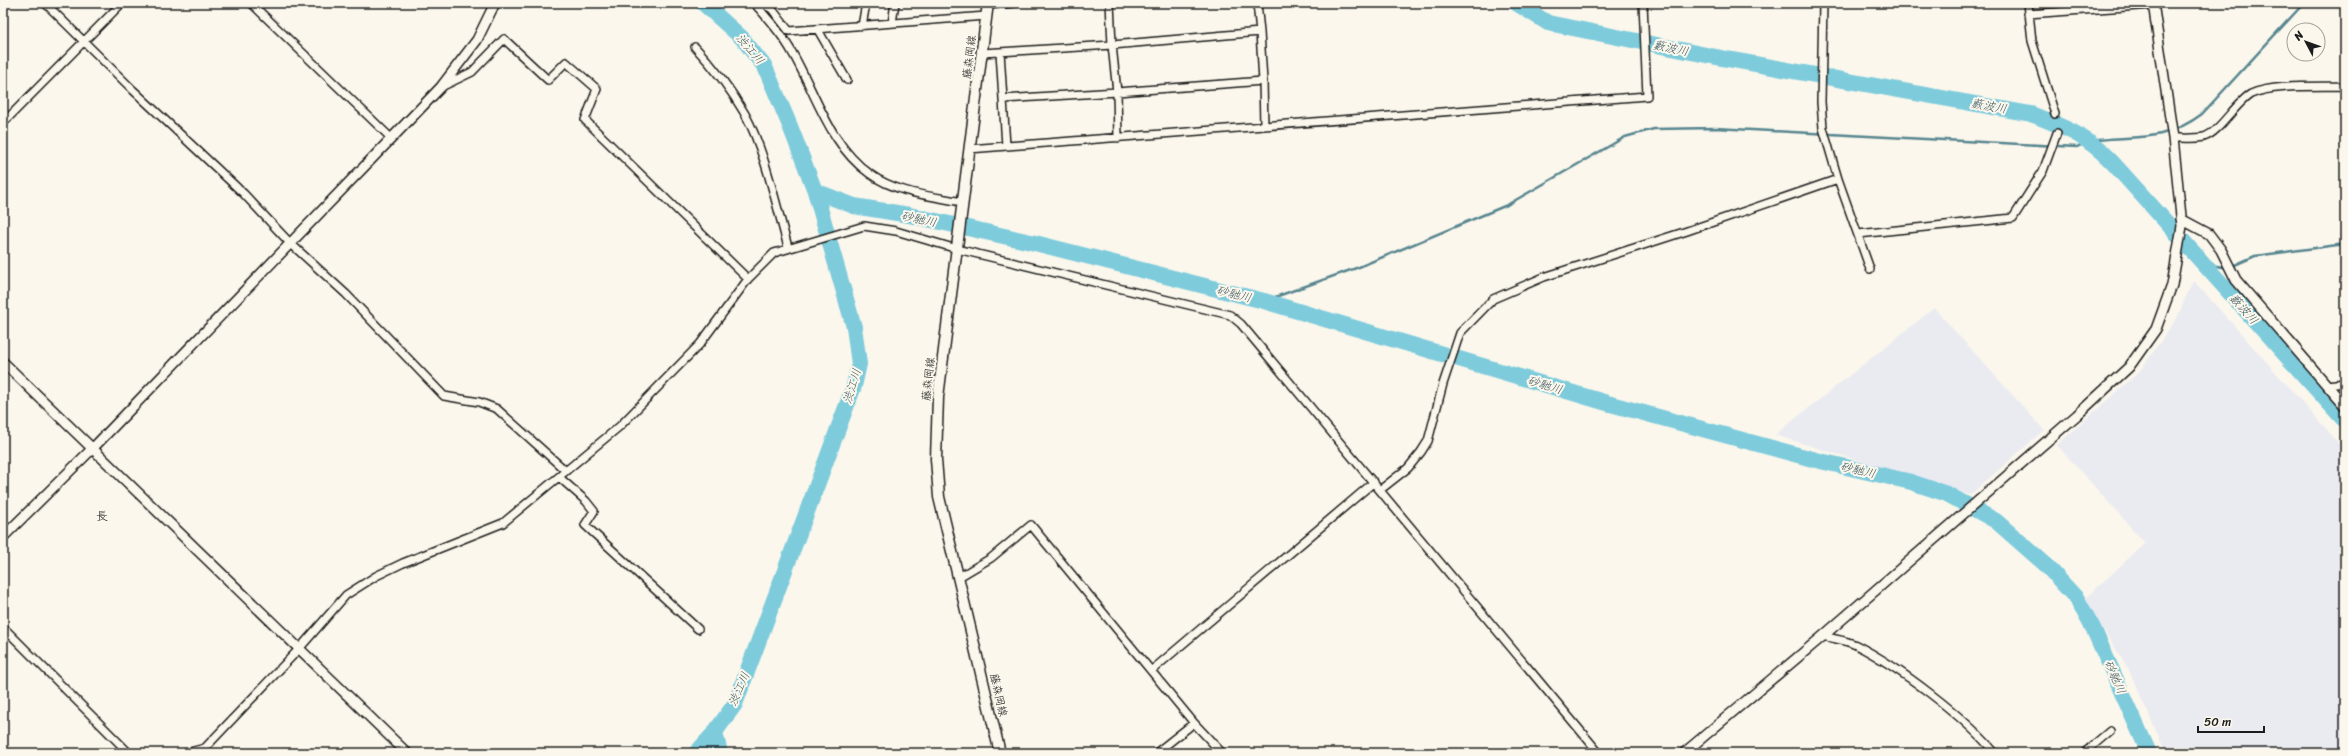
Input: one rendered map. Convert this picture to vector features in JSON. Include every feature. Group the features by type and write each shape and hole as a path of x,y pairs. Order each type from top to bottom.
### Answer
{"main road":[{"name":"藤森岡線","path":"988,4 938,397 936,459 939,497 1000,753"}],"street":[{"path":"45,3 83,42 244,194 290,242 382,329 444,396 479,402 496,409 566,471"},
{"path":"3,124 122,3"},
{"path":"251,3 390,137"},
{"path":"3,538 93,448 390,137 441,87 477,40 495,3"},
{"path":"754,3 793,53 826,119 847,152 870,174 895,187 927,196 962,202"},
{"path":"760,3 772,9 789,31 818,30 986,16"},
{"path":"862,26 866,3"},
{"path":"892,23 895,3"},
{"path":"988,4 1014,3"},
{"path":"1110,3 1112,45 1117,92 1118,138"},
{"path":"1257,3 1263,81 1264,126"},
{"path":"969,149 1647,96 1643,3"},
{"path":"1823,3 1823,128 1838,178 1870,269"},
{"path":"2028,3 2032,41 2055,114"},
{"path":"1684,753 1824,636 1941,535 2129,367 2156,329 2172,285 2182,223 2173,138 2154,4 2028,14"},
{"path":"818,30 847,80"},
{"path":"982,53 1112,45 1260,32"},
{"path":"441,87 472,72 504,39 548,80 566,62 598,89 585,120 748,280"},
{"path":"695,47 711,64 745,114 759,149 788,248"},
{"path":"1000,52 1006,146"},
{"path":"1003,99 1263,81"},
{"path":"2173,138 2204,137 2222,123 2249,95 2260,91 2295,87 2345,86"},
{"path":"1858,234 2013,218 2043,171 2057,133"},
{"path":"1380,490 1408,468 1428,441 1443,384 1460,333 1493,299 1544,277 1687,231 1838,178"},
{"path":"2182,223 2209,234 2221,250 2236,280 2345,406"},
{"path":"186,753 205,748 299,649 346,595 376,576 403,563 503,524 559,478 620,426 700,344 748,280 774,253 864,226 896,231 957,249 1230,315 1241,324 1599,753"},
{"path":"3,362 407,753"},
{"path":"2326,385 2345,383"},
{"path":"559,478 586,501 594,511 586,525 698,629"},
{"path":"1151,671 1374,482"},
{"path":"959,577 991,558 1031,525 1194,723 1222,753"},
{"path":"3,627 129,753"},
{"path":"1824,636 1855,645 1890,666 1926,691 1986,742 1995,753"},
{"path":"1156,753 1194,723"},
{"path":"2084,753 2110,731"}],"shaded area":[{"path":"2193,280 2345,450 2345,753 2166,753 2128,668 2084,600 2145,543 2057,445 2140,371 2177,318"},
{"path":"1934,308 2044,430 1970,495 1775,435"}],"waterway":[{"name":"渋江川","path":"696,753 715,732 735,704 854,386 859,364 854,327 815,191 765,67 742,38 703,3"},
{"name":"藪波川","path":"1516,3 1548,23 1716,57 2031,114 2075,133 2103,153 2113,163 2345,421"},
{"path":"1264,301 1359,267 1507,205 1625,137 1654,129 1715,128 2077,147 2097,140 2161,134 2183,126 2202,114 2304,3"},
{"name":"砂馳川","path":"815,191 854,206 909,215 1031,242 1264,301 1607,403 1816,460 1911,482 1947,494 1996,521 2045,564 2077,599 2093,628 2149,753"},
{"path":"2206,264 2228,268 2255,256 2345,244"},
{"path":"715,732 720,753"}],"district":[{"name":"長","path":"102,516"}]}
